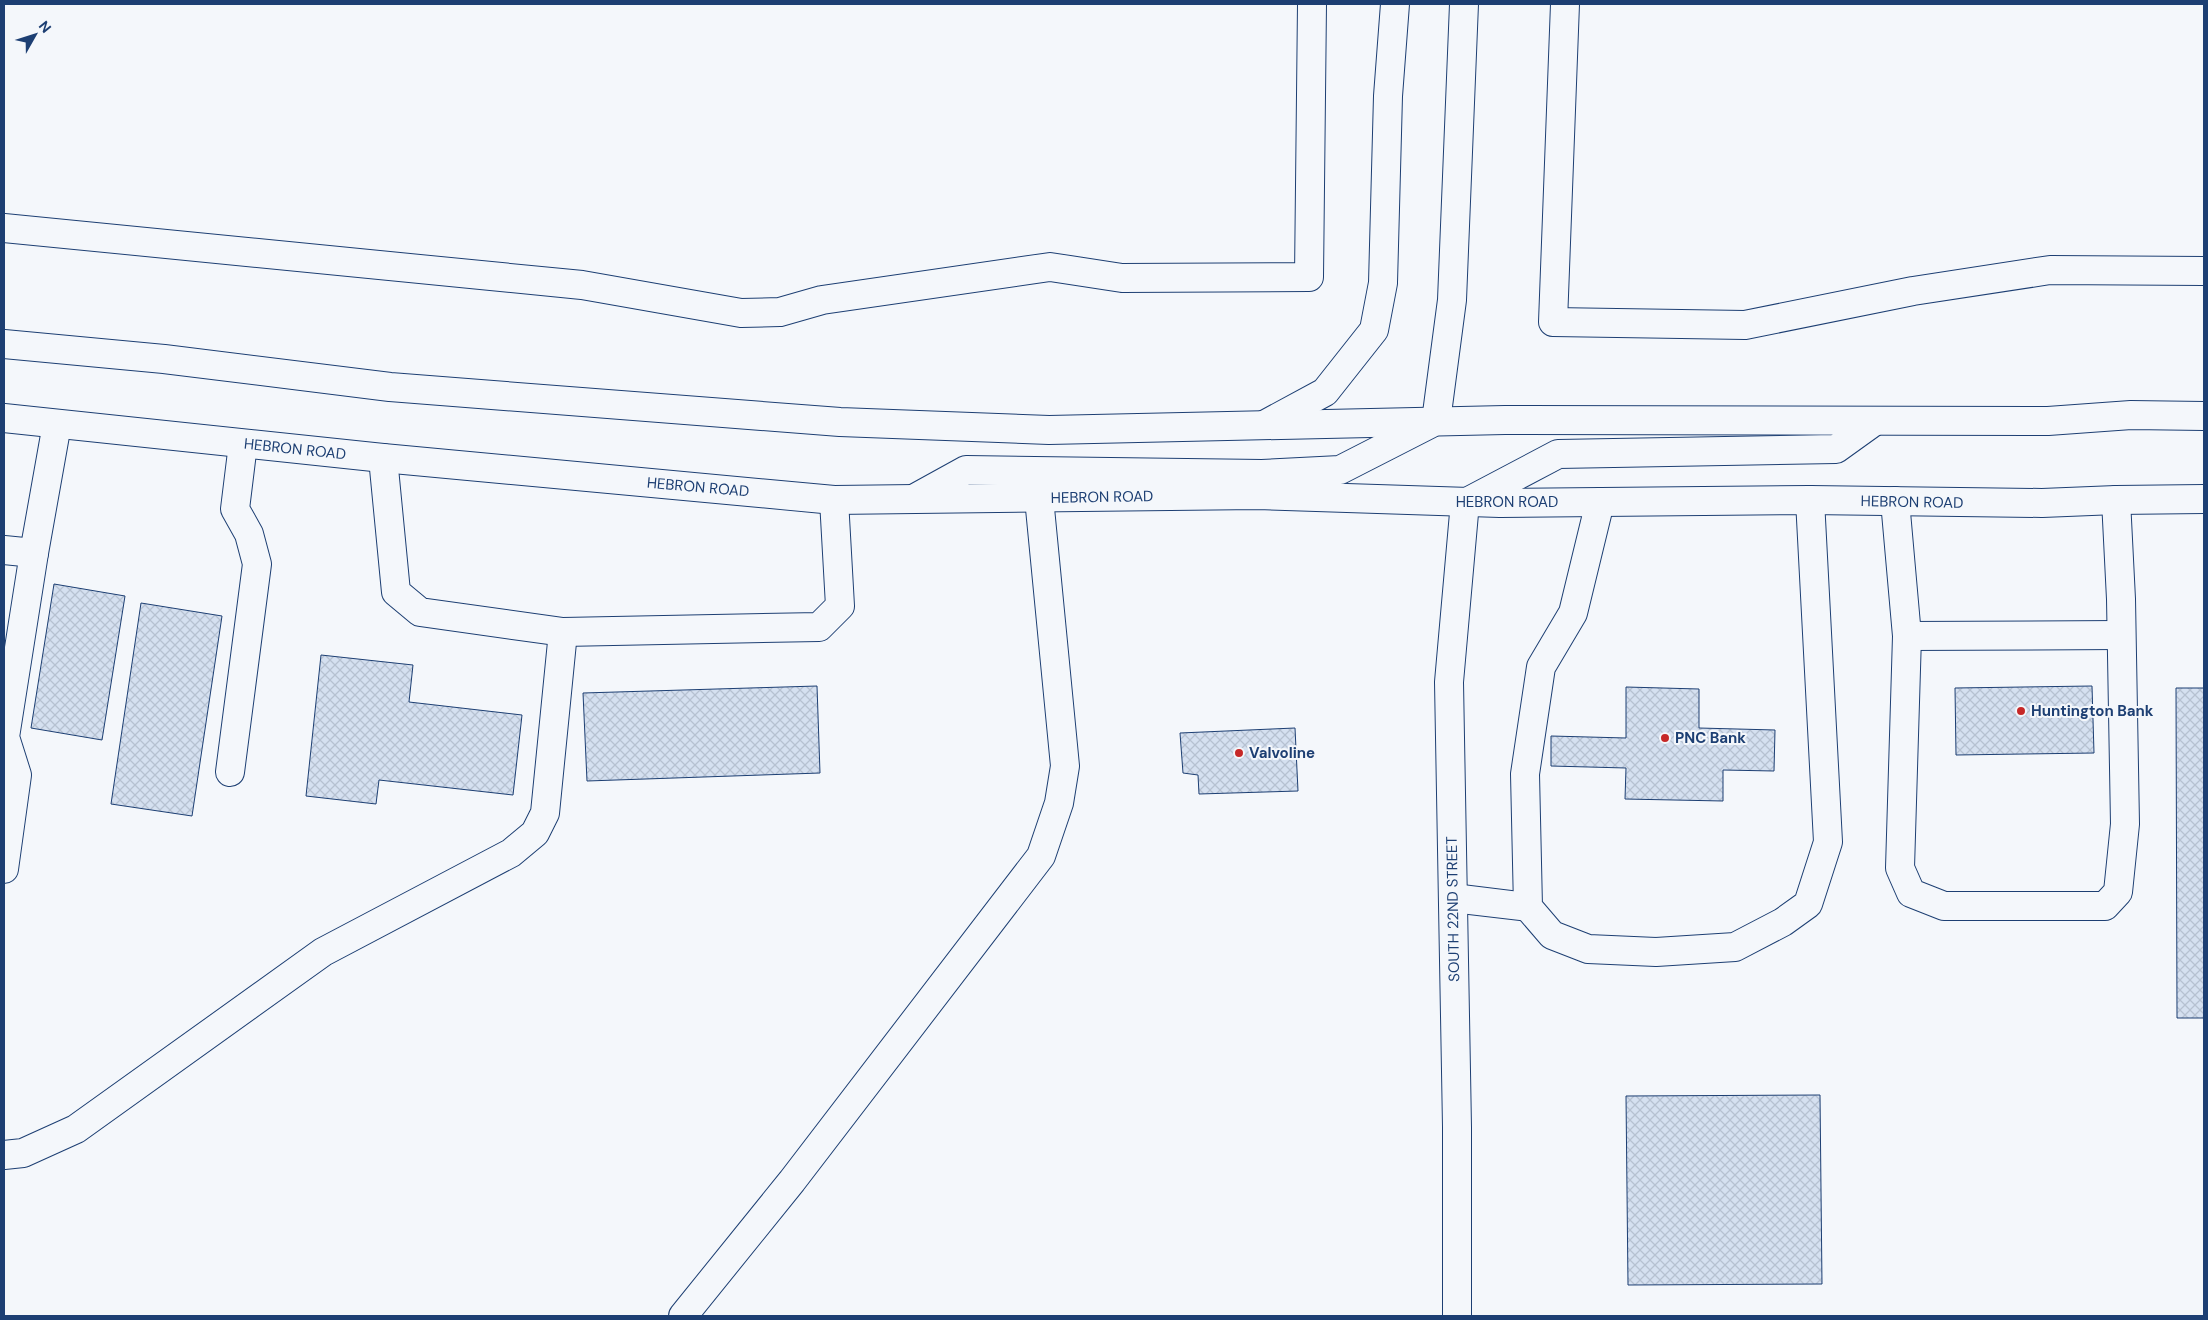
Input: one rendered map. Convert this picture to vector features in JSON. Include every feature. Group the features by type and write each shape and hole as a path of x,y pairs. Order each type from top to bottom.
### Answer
{"main road":[{"path":"4,228 582,285 741,313 780,312 822,300 1050,267 1122,278 1309,277 1312,4"},
{"path":"1264,425 1325,392 1374,330 1383,283 1388,96 1395,4"},
{"path":"1436,421 1452,300 1464,4"},
{"path":"1565,4 1552,322 1745,325 1913,291 2050,270 2204,271"},
{"path":"4,344 164,359 390,387 840,422 1049,430 1436,421 1875,422 1926,419 2048,421 2131,415 2204,416"},
{"name":"HEBRON ROAD","path":"4,418 383,458 834,500 1258,495 1466,502 1810,500 2042,504 2116,500 2204,499"},
{"path":"913,499 966,470 1262,474 1340,470 1436,421"},
{"path":"1466,502 1558,454 1836,449 1875,422"},
{"path":"4,869 17,775 5,737 34,553 57,424"},
{"path":"230,772 257,564 249,534 235,509 243,444"},
{"path":"383,458 396,592 420,612 563,632 818,627 840,606 834,500"},
{"path":"683,1316 792,1182 1041,856 1059,803 1065,766 1040,498"},
{"path":"1600,502 1573,613 1540,667 1524,774 1528,907 1552,935 1588,949 1656,952 1735,947 1783,922 1808,904 1828,842 1810,500"},
{"path":"1895,502 1908,636 1900,868 1911,893 1944,906 2105,906 2118,892 2125,824 2120,634 2121,599 2116,500"},
{"name":"SOUTH 22ND STREET","path":"1457,1316 1457,1127 1449,682 1466,502"},
{"path":"4,550 34,553"},
{"path":"4,1155 23,1153 76,1129 323,952 511,853 536,833 545,813 563,632"},
{"path":"1908,636 2120,634"},
{"path":"1453,898 1528,907"}],"building":[{"path":"54,584 125,596 102,740 31,728"},
{"path":"141,603 222,616 192,816 111,804"},
{"path":"321,655 413,665 409,702 522,715 513,795 379,780 376,804 306,796"},
{"path":"817,686 820,773 587,781 583,693"},
{"path":"2092,686 2094,753 1956,755 1955,688"},
{"path":"1626,687 1699,689 1699,728 1775,730 1774,771 1723,770 1723,801 1625,799 1626,768 1551,766 1551,736 1626,738"},
{"path":"2176,688 2204,688 2204,1018 2177,1018"},
{"name":"Valvoline","path":"1295,728 1298,791 1199,794 1198,775 1183,773 1180,733"},
{"path":"1820,1095 1822,1284 1628,1285 1626,1096"}],"place":[{"name":"Huntington Bank","path":"2021,711"},
{"name":"PNC Bank","path":"1665,738"},
{"name":"Valvoline","path":"1239,753"}]}
